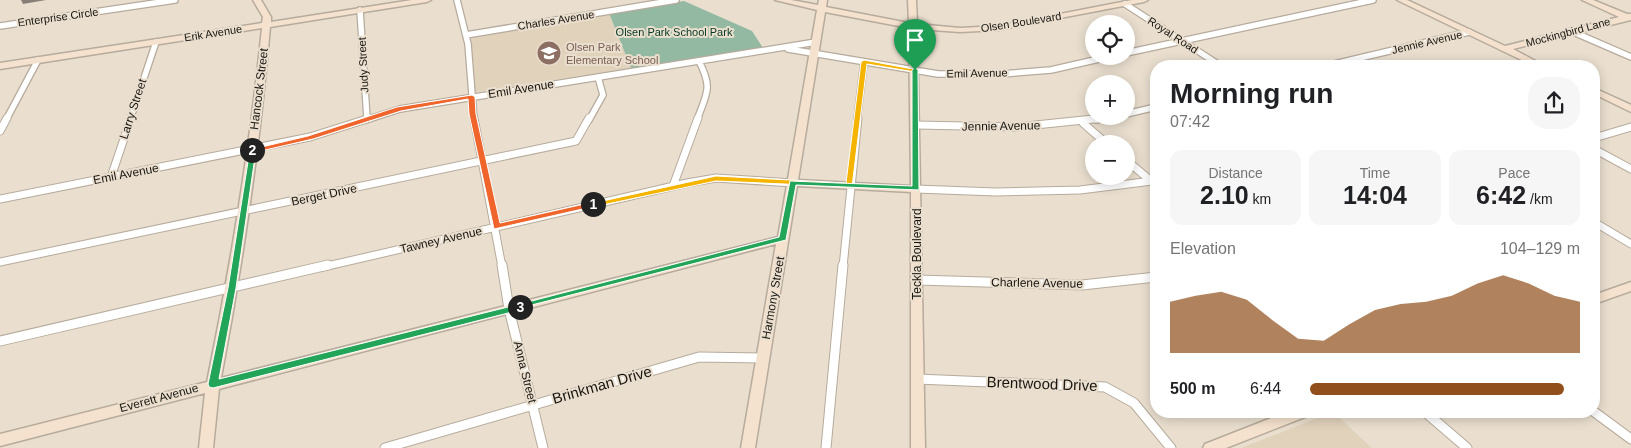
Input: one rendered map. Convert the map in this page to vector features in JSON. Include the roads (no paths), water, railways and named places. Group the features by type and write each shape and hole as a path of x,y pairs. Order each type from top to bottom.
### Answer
{"street":[{"name":"Enterprise Circle","path":"0,26 175,0"},
{"name":"Hancock Street","path":"206,448 213,384 232,288 252,149 266,25 266,13 257,0"},
{"name":"Erik Avenue","path":"0,66 427,0"},
{"name":"Anna Street","path":"457,0 466,35 473,114 496,227 509,309 543,448"},
{"name":"Charles Avenue","path":"466,35 676,0"},
{"name":"Olsen Boulevard","path":"779,0 823,4 912,26 960,30 998,28 1144,0"},
{"name":"Teckla Boulevard","path":"912,0 916,125 918,448"},
{"path":"1135,51 1373,0"},
{"path":"1402,0 1528,60"},
{"path":"1586,0 1630,17"},
{"name":"Harmony Street","path":"748,448 823,4"},
{"name":"Royal Road","path":"1125,4 1212,60"},
{"name":"Judy Street","path":"360,10 366,119"},
{"name":"Mockingbird Lane","path":"1504,49 1630,17"},
{"path":"1571,31 1631,58"},
{"name":"Jennie Avenue","path":"1351,60 1469,32"},
{"name":"Larry Street","path":"111,177 156,42"},
{"name":"Emil Avenue","path":"0,199 310,137 400,109 816,42"},
{"name":"Emil Avenue","path":"782,48 938,74 1000,74 1051,70 1085,62"},
{"path":"0,131 38,60"},
{"path":"673,186 708,87 708,79 699,61"},
{"path":"826,448 850,185 864,62"},
{"name":"Berget Drive","path":"0,262 576,141 603,95 598,77"},
{"path":"1600,94 1631,109"},
{"path":"1135,112 1150,108"},
{"path":"1083,123 1097,135"},
{"name":"Jennie Avenue","path":"916,125 1011,129 1083,123"},
{"path":"1600,136 1631,127"},
{"path":"1600,152 1631,169"},
{"path":"1135,167 1150,180"},
{"name":"Tawney Avenue","path":"0,341 673,186 716,178 916,189"},
{"path":"916,189 996,192 1080,190 1150,183"},
{"path":"1600,226 1631,244"},
{"name":"Everett Avenue","path":"0,440 783,238"},
{"name":"Charlene Avenue","path":"917,280 1082,285 1150,278"},
{"path":"1600,298 1631,286"},
{"name":"Brinkman Drive","path":"385,448 699,357 763,358"},
{"name":"Brentwood Drive","path":"917,379 1105,387 1134,403 1171,448"},
{"path":"1600,416 1631,439"},
{"path":"1210,448 1287,418"},
{"path":"1432,418 1467,448"}],"place":[{"name":"Olsen Park Elementary School","path":"549,53"}],"park label":[{"name":"Olsen Park School Park","path":"674,32"}]}
